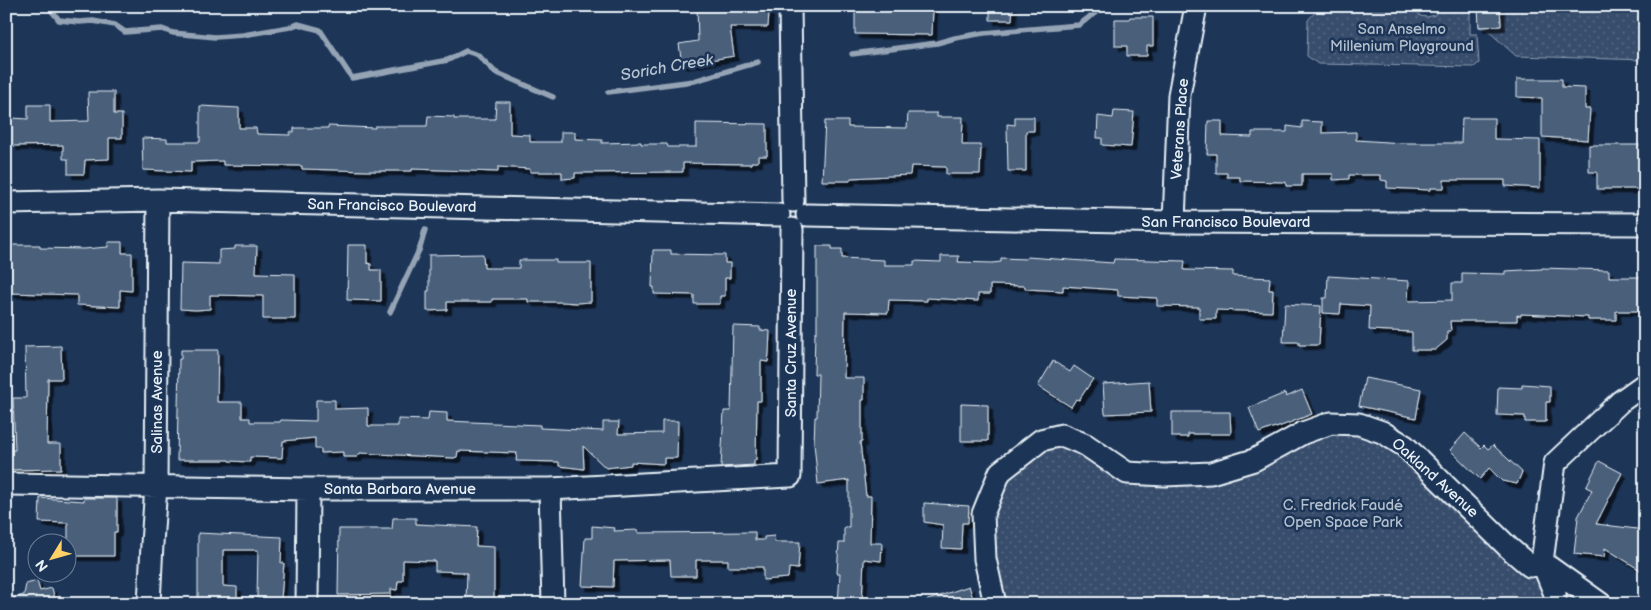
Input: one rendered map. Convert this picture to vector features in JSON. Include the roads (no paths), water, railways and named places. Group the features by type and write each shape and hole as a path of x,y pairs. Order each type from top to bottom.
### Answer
{"street":[{"name":"Santa Cruz Avenue","path":"790,6 793,215 790,476"},
{"name":"Veterans Place","path":"1174,222 1179,95 1196,6"},
{"name":"San Francisco Boulevard","path":"6,203 158,200 1174,222 1645,224"},
{"name":"Salinas Avenue","path":"149,604 156,486 158,200"},
{"path":"1555,604 1555,594 1542,562 1555,463 1621,401 1645,384"},
{"name":"Oakland Avenue","path":"994,604 985,559 983,514 1000,472 1041,440 1062,435 1086,445 1127,473 1165,475 1211,473 1254,460 1303,433 1331,423 1360,424 1382,432 1405,446 1509,548 1530,566 1542,562"},
{"name":"Santa Barbara Avenue","path":"10,484 308,489 550,489 790,476"},
{"path":"307,604 308,489"},
{"path":"550,489 553,604"},
{"path":"1542,562 1601,604"}],"waterway":[{"name":"Sorich Creek","path":"48,6 59,20 93,21 115,25 125,32 162,29 173,33 215,37 243,35 298,24 320,30 352,78 448,60 466,51 478,55 495,72 553,97"},
{"name":"Sorich Creek","path":"852,54 937,43 984,33 1079,25 1104,6"},
{"name":"Sorich Creek","path":"608,92 694,81 758,62"},
{"path":"390,312 420,248 425,230"}],"park label":[{"name":"San Anselmo Millenium Playground","path":"1402,38"},
{"name":"C. Fredrick Faudé Open Space Park","path":"1343,514"}]}
